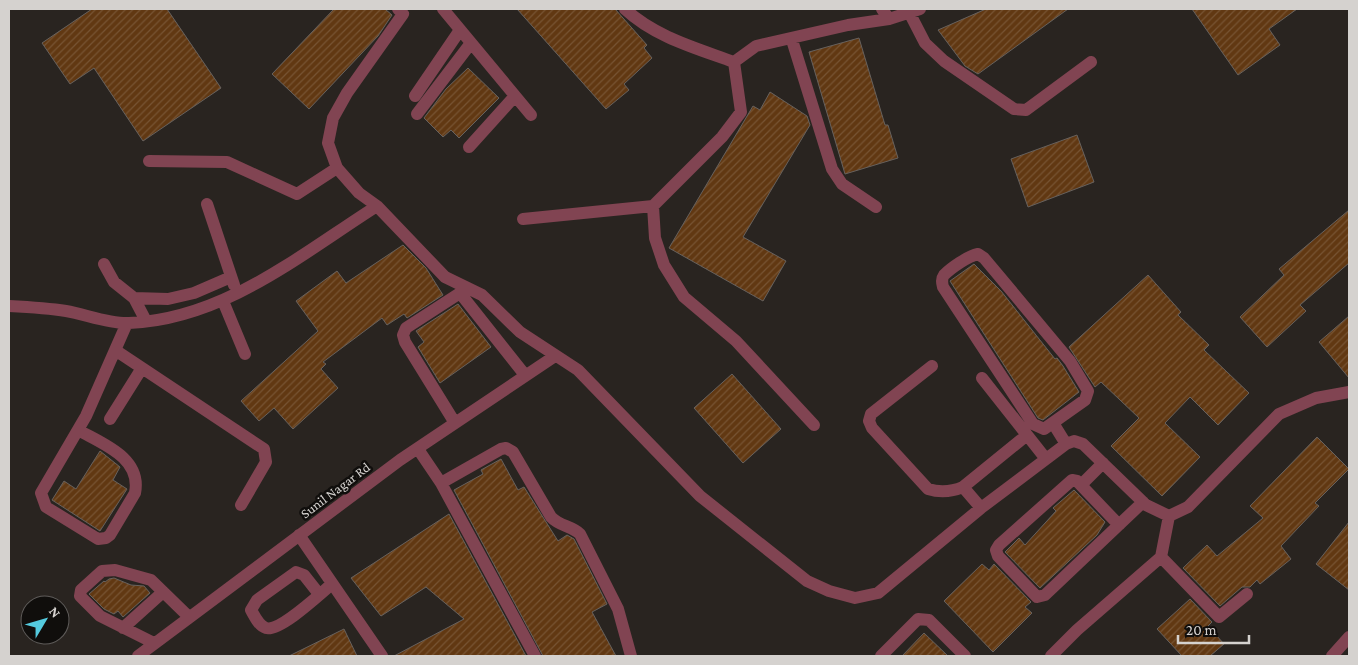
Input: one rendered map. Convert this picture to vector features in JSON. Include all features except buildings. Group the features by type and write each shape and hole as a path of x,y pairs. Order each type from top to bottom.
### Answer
{"street":[{"path":"443,9 531,116"},
{"path":"624,9 640,23 664,36 734,62"},
{"path":"402,10 333,118 328,142 337,168 358,193 376,206 445,277 482,295 520,332 578,370 596,386 700,496 807,581 829,591 855,598 878,593 981,508 1066,444 1074,441 1082,444 1143,502 1169,516"},
{"path":"734,62 756,46 792,40 885,14 914,11 925,43 944,62 1014,109 1026,110 1091,62"},
{"path":"415,96 460,30"},
{"path":"792,40 832,169 842,184 876,207"},
{"path":"416,114 471,43"},
{"path":"523,219 652,206 722,137 741,112 734,62"},
{"path":"469,147 515,96"},
{"path":"149,161 227,162 297,194 337,168"},
{"path":"207,204 238,294"},
{"path":"9,306 64,310 127,323 193,312 238,294 376,206"},
{"path":"652,206 655,238 664,265 684,297 736,341 814,426"},
{"path":"978,254 984,258 1066,357 1088,391 1088,396 1085,400 1052,423 1044,429 1033,424 943,287 942,281 944,276 972,255 978,254"},
{"path":"104,264 114,282 134,298 146,321"},
{"path":"134,298 168,299 194,293 231,277"},
{"path":"455,423 405,342 403,335 406,328 460,293 525,375"},
{"path":"223,301 245,354"},
{"path":"78,430 118,452 127,459 131,466 136,488 135,493 110,535 106,538 98,539 46,507 41,493 78,430 127,323"},
{"path":"115,350 264,449 266,462 241,505"},
{"name":"Sunil Nagar Rd","path":"138,656 299,535 418,449 555,356"},
{"path":"932,366 871,414 869,420 872,428 928,489 939,492 954,491 963,487 1028,435"},
{"path":"110,419 142,368"},
{"path":"982,378 1046,459"},
{"path":"1169,516 1188,507 1279,414 1316,398 1349,392"},
{"path":"1052,423 1066,444"},
{"path":"441,483 501,449 506,448 513,452 551,517 556,522 575,529 580,534 618,609 631,656"},
{"path":"418,449 441,483 535,656"},
{"path":"1081,485 1103,463"},
{"path":"1119,525 1076,480 1067,483 999,545 996,550 998,556 1037,597 1042,597 1119,525 1143,502"},
{"path":"963,487 981,508"},
{"path":"1051,656 1077,630 1161,557 1169,516"},
{"path":"299,535 382,656"},
{"path":"1161,557 1219,617 1247,594"},
{"path":"154,643 100,616 80,596 81,590 102,571 115,570 145,577 189,617"},
{"path":"319,594 304,575 296,572 257,600 251,610 259,623 266,628 273,628 282,624 332,584"},
{"path":"124,628 163,592"},
{"path":"881,656 918,619 924,618 929,620 965,656"},
{"path":"1332,656 1349,636"}]}
